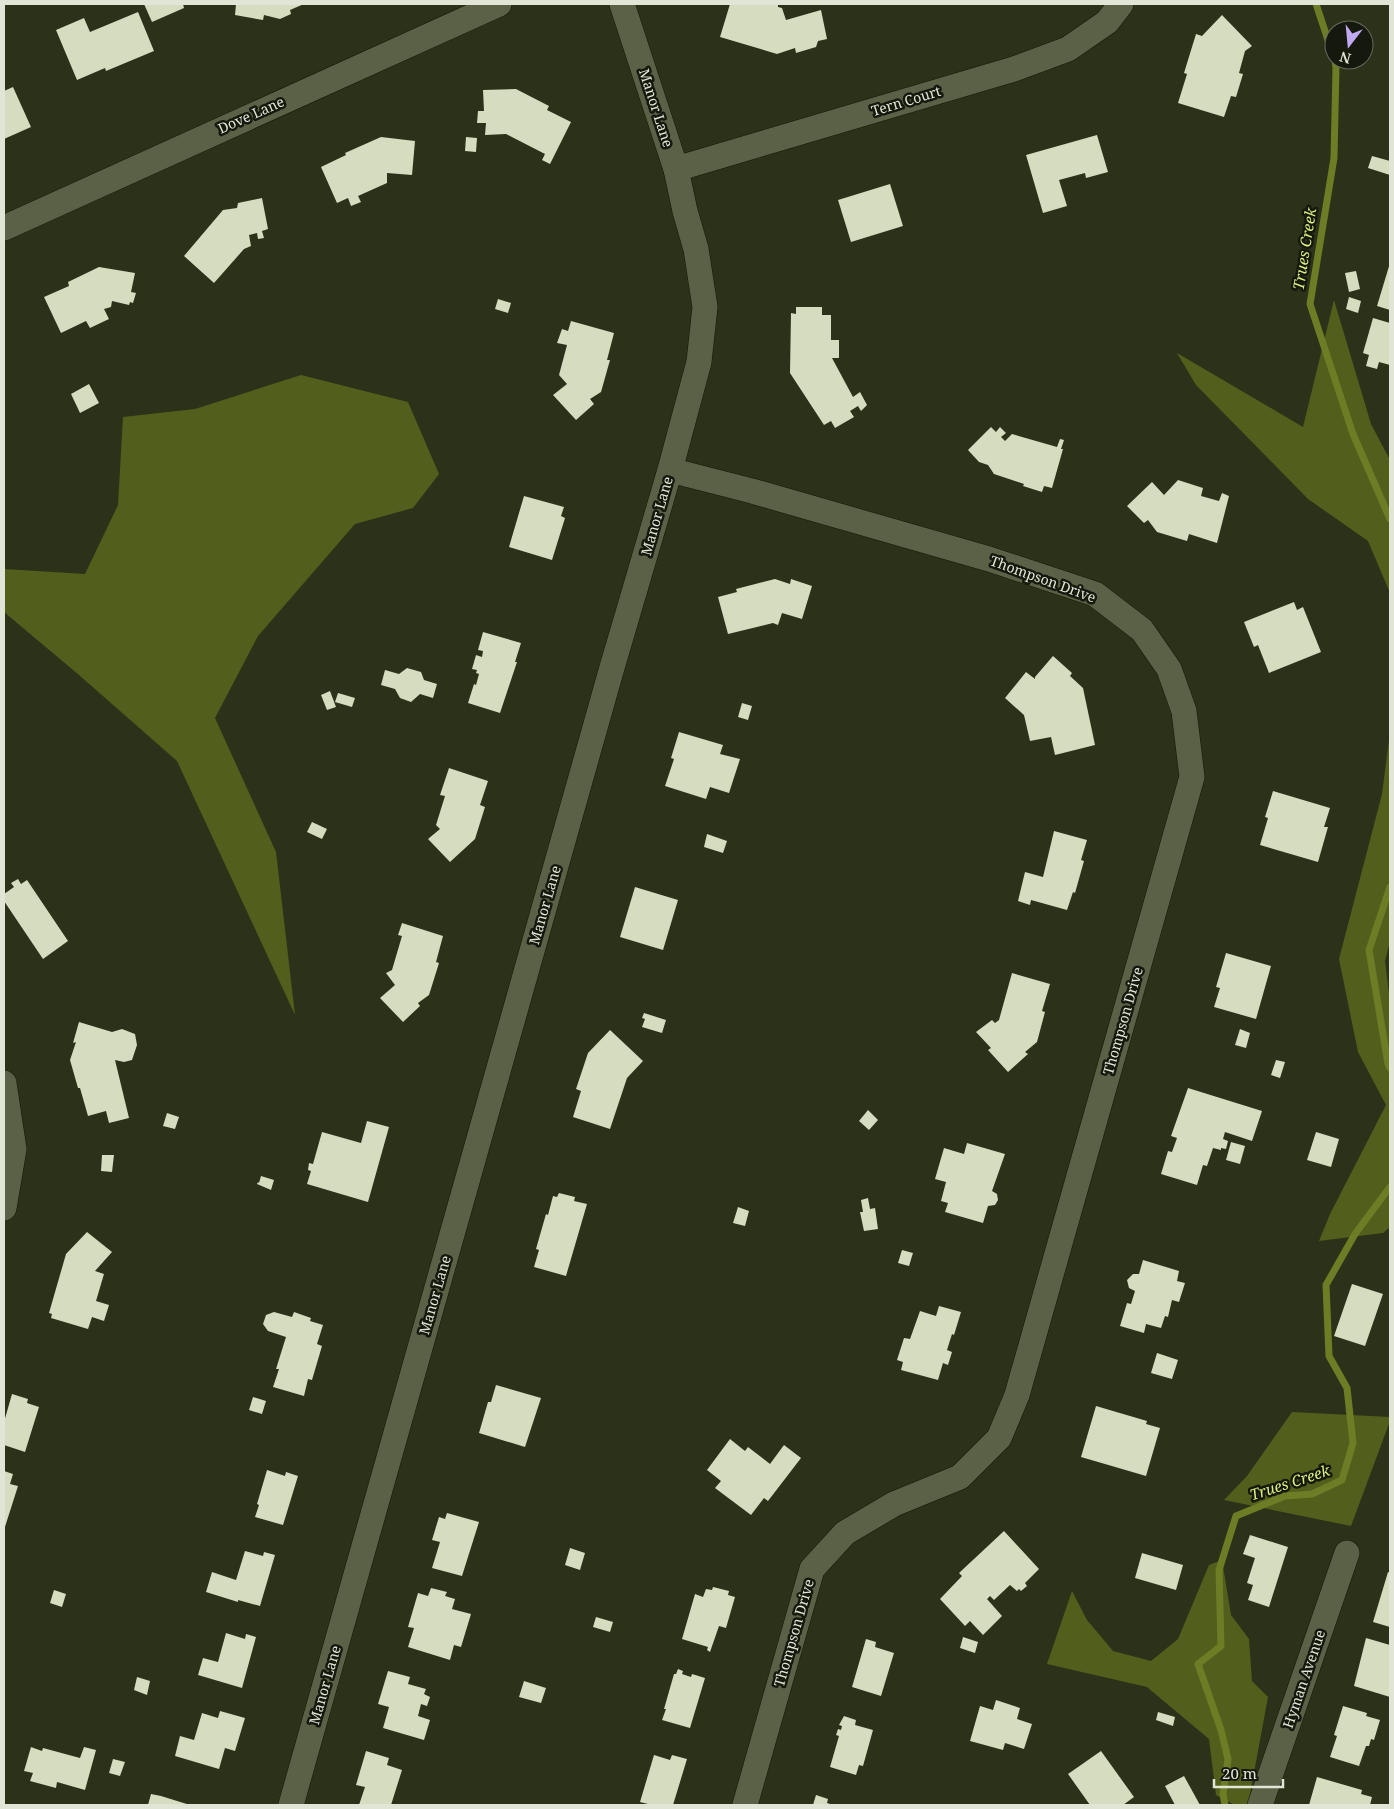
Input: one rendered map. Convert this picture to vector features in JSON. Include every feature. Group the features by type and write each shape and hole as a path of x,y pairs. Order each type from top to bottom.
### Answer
{"street":[{"name":"Dove Lane","path":"4,228 499,4"},
{"name":"Manor Lane","path":"291,1805 699,362 705,307 696,249 676,169 622,4"},
{"name":"Tern Court","path":"676,169 1014,68 1068,48 1107,22 1120,4"},
{"name":"Thompson Drive","path":"670,470 752,491 980,556 1094,594 1142,630 1169,669 1184,711 1192,777 1016,1395 999,1438 960,1477 894,1504 844,1533 812,1569 745,1805"},
{"path":"4,1083 14,1149 4,1208"},
{"name":"Hyman Avenue","path":"1260,1805 1347,1553"}],"green space":[{"path":"1334,300 1371,424 1390,460 1390,593 1368,541 1308,499 1196,385 1177,353 1303,427"},
{"path":"301,375 408,402 439,474 413,508 355,524 258,636 215,718 276,852 295,1015 177,761 4,612 4,569 85,574 118,505 123,417 195,409"},
{"path":"1390,732 1390,941 1385,961 1390,1002 1390,1227 1383,1233 1319,1241 1330,1214 1386,1105 1358,1052 1339,959 1382,794"},
{"path":"1292,1412 1390,1417 1351,1526 1224,1500 1247,1476"},
{"path":"1222,1560 1231,1615 1249,1639 1252,1681 1268,1697 1248,1805 1235,1805 1216,1795 1209,1739 1147,1687 1047,1664 1072,1591 1087,1620 1113,1651 1151,1661 1178,1639 1209,1565"}],"building":[{"path":"144,4 183,4 184,8 152,22"},
{"path":"236,4 304,4 290,10 291,14 280,19 264,15 263,20 235,15"},
{"path":"730,4 778,4 778,7 782,8 786,20 821,10 827,39 818,41 816,47 796,53 795,48 777,54 720,37"},
{"path":"138,12 154,51 106,71 105,68 77,80 56,30 84,18 90,32"},
{"path":"1222,15 1252,46 1245,51 1239,73 1243,74 1236,97 1231,96 1224,117 1178,103 1187,74 1184,73 1196,34 1202,36"},
{"path":"13,87 31,127 4,139 4,91"},
{"path":"516,89 549,106 547,110 571,122 550,164 542,160 545,154 506,134 485,135 486,123 477,123 478,111 484,111 483,90"},
{"path":"1097,135 1108,172 1086,178 1085,173 1059,180 1067,206 1043,213 1026,155"},
{"path":"381,137 415,141 412,175 387,173 387,183 358,196 361,202 351,206 348,198 337,203 321,167 346,155 345,153"},
{"path":"466,137 477,138 476,152 465,151"},
{"path":"1372,156 1390,161 1390,175 1368,168"},
{"path":"890,184 903,226 851,242 838,200"},
{"path":"262,198 268,229 262,231 264,238 258,239 257,233 249,235 251,246 244,249 214,283 184,256 223,210 237,208 238,203"},
{"path":"1390,263 1390,310 1377,306"},
{"path":"99,267 135,273 131,292 136,293 133,303 130,302 129,305 112,301 111,307 104,309 109,319 90,328 86,321 61,333 44,297 69,286 68,282"},
{"path":"1356,271 1360,289 1349,292 1345,273"},
{"path":"1349,297 1361,301 1358,313 1346,309"},
{"path":"498,299 511,303 508,313 495,309"},
{"path":"796,307 822,307 822,315 831,315 831,340 839,340 839,358 832,358 853,397 860,392 867,405 861,411 858,406 850,411 854,417 835,428 831,421 824,425 790,373 791,313 796,314"},
{"path":"1373,318 1390,323 1390,365 1379,362 1377,369 1366,366 1369,355 1363,353"},
{"path":"571,321 614,333 607,360 610,360 601,392 590,399 594,404 576,420 553,395 567,384 559,375 567,345 557,343 562,329 568,331"},
{"path":"89,384 99,403 80,413 71,394"},
{"path":"991,427 996,432 1000,427 1006,433 1001,437 1005,441 1012,434 1057,447 1060,439 1064,440 1052,488 1044,486 1042,492 1023,486 1024,484 994,474 988,465 979,462 968,450"},
{"path":"1178,480 1203,488 1201,496 1219,501 1222,493 1229,496 1217,543 1189,534 1187,541 1157,532 1148,520 1144,523 1127,506 1152,482 1164,495"},
{"path":"524,496 564,507 561,516 565,518 552,560 509,547"},
{"path":"775,579 790,584 791,579 812,586 802,619 782,613 778,625 773,623 728,634 718,597 737,592 736,589"},
{"path":"1294,602 1297,610 1303,607 1321,652 1269,673 1258,645 1254,647 1244,622"},
{"path":"483,632 521,643 515,662 517,662 500,713 468,703 479,674 476,673 477,670 472,669 476,655 482,657 483,651 478,650"},
{"path":"1053,656 1072,673 1070,676 1083,688 1095,745 1055,755 1051,737 1030,741 1024,715 1005,698 1026,672 1035,679"},
{"path":"407,668 421,672 424,680 437,684 433,698 420,694 411,702 400,698 395,689 381,685 385,670 399,674"},
{"path":"330,691 336,707 327,710 321,695"},
{"path":"338,693 355,698 352,707 335,702"},
{"path":"742,703 752,706 748,720 738,717"},
{"path":"679,732 723,745 720,754 740,759 729,793 710,787 706,799 665,786 674,759 671,758"},
{"path":"449,768 488,781 480,805 485,807 475,839 450,862 428,839 440,829 436,825 445,796 440,795"},
{"path":"1273,791 1330,808 1324,827 1328,827 1318,862 1260,845 1268,818 1265,817"},
{"path":"312,822 327,829 322,839 307,832"},
{"path":"1054,831 1087,840 1081,860 1084,861 1075,893 1073,892 1067,910 1031,900 1030,905 1018,901 1025,872 1043,877"},
{"path":"707,834 727,841 723,853 704,847"},
{"path":"18,879 21,884 27,880 68,941 43,959 4,901 4,894 14,887 11,883"},
{"path":"635,887 678,900 663,950 620,937"},
{"path":"402,923 443,936 436,962 439,963 429,995 418,1003 420,1006 403,1022 380,998 395,985 386,973 392,970 402,936 398,935"},
{"path":"1226,953 1271,966 1256,1019 1214,1007 1220,988 1216,987"},
{"path":"1012,973 1050,984 1042,1011 1045,1012 1037,1042 1025,1052 1028,1054 1008,1072 988,1050 991,1048 976,1032 992,1020 995,1023 999,1020"},
{"path":"644,1013 666,1020 662,1033 642,1027 645,1019 642,1018"},
{"path":"79,1022 112,1032 122,1029 135,1034 137,1045 132,1060 124,1062 115,1060 129,1118 109,1123 106,1111 88,1116 70,1060 76,1042 73,1043"},
{"path":"1240,1029 1250,1033 1246,1048 1235,1045"},
{"path":"610,1030 643,1061 627,1078 610,1129 573,1117 581,1091 576,1089 588,1053"},
{"path":"1276,1060 1285,1062 1280,1078 1271,1075"},
{"path":"1188,1088 1262,1111 1252,1141 1225,1132 1223,1139 1228,1141 1226,1149 1213,1148 1207,1166 1203,1165 1197,1185 1161,1174 1168,1151 1172,1152 1177,1138 1171,1136"},
{"path":"868,1110 878,1120 869,1130 859,1121"},
{"path":"167,1113 179,1117 175,1129 163,1126"},
{"path":"367,1121 389,1127 368,1202 307,1184 311,1171 308,1170 309,1163 313,1164 322,1132 361,1143"},
{"path":"1316,1132 1339,1139 1331,1167 1307,1160"},
{"path":"1231,1142 1245,1146 1240,1164 1226,1160"},
{"path":"967,1143 1005,1154 992,1191 997,1194 998,1200 995,1205 988,1206 983,1223 945,1212 948,1203 941,1201 946,1182 935,1179 944,1148 964,1154"},
{"path":"102,1155 114,1155 112,1172 101,1171"},
{"path":"261,1176 274,1180 271,1190 257,1184"},
{"path":"559,1193 575,1197 574,1201 587,1204 566,1276 534,1267 539,1250 536,1249 546,1214 548,1215 553,1196 557,1197"},
{"path":"868,1198 870,1209 875,1208 878,1229 864,1231 860,1212 863,1212 861,1200"},
{"path":"738,1207 749,1211 745,1226 733,1223"},
{"path":"87,1232 112,1252 95,1271 104,1274 96,1301 109,1305 104,1321 92,1317 88,1329 51,1318 52,1314 49,1313 66,1254"},
{"path":"902,1250 913,1253 909,1266 898,1263"},
{"path":"1143,1260 1179,1271 1177,1281 1185,1283 1179,1302 1172,1300 1168,1317 1165,1316 1161,1328 1146,1324 1144,1333 1120,1326 1127,1303 1131,1304 1135,1291 1129,1288 1127,1280 1133,1274 1139,1274"},
{"path":"1352,1284 1383,1294 1365,1346 1334,1336"},
{"path":"939,1306 961,1312 947,1350 952,1352 948,1365 943,1363 938,1380 901,1370 903,1362 897,1360 904,1338 910,1339 920,1311 936,1316"},
{"path":"274,1312 292,1317 294,1312 311,1318 310,1321 323,1325 317,1344 322,1346 312,1380 308,1379 304,1396 273,1387 279,1369 276,1369 286,1337 268,1331 263,1324 266,1315"},
{"path":"1157,1353 1178,1360 1172,1379 1151,1373"},
{"path":"496,1385 541,1398 525,1447 479,1433 488,1402 491,1402"},
{"path":"12,1394 28,1399 27,1403 39,1407 25,1452 4,1445 4,1422"},
{"path":"253,1397 266,1401 262,1414 249,1410"},
{"path":"1096,1406 1147,1421 1146,1424 1160,1428 1146,1476 1081,1457"},
{"path":"730,1439 745,1451 748,1447 770,1464 784,1445 801,1458 768,1501 764,1498 751,1515 715,1488 721,1481 707,1470"},
{"path":"267,1470 285,1476 286,1472 298,1476 283,1525 255,1517"},
{"path":"4,1471 13,1474 10,1484 18,1486 4,1530"},
{"path":"447,1513 479,1522 462,1576 432,1568 440,1542 432,1540 439,1517 445,1519"},
{"path":"1004,1531 1039,1569 1025,1583 1027,1586 1021,1591 1019,1589 1017,1591 1010,1585 994,1600 990,1596 987,1599 1002,1616 983,1635 970,1621 965,1626 940,1599 962,1576 959,1573"},
{"path":"1250,1535 1288,1547 1269,1607 1248,1600 1253,1585 1247,1583 1255,1558 1243,1554"},
{"path":"570,1548 585,1553 580,1570 565,1565"},
{"path":"245,1551 263,1556 264,1552 275,1555 260,1606 238,1600 238,1602 206,1592 212,1572 236,1580"},
{"path":"1142,1553 1183,1565 1176,1590 1135,1578"},
{"path":"1388,1572 1390,1573 1390,1627 1373,1622"},
{"path":"713,1587 729,1591 728,1595 735,1597 726,1628 719,1626 710,1652 707,1650 708,1647 682,1639 695,1594 703,1597 706,1589 712,1590"},
{"path":"431,1588 447,1592 445,1596 455,1599 452,1609 471,1614 461,1647 454,1645 450,1660 408,1647 414,1628 408,1627 418,1593 428,1596"},
{"path":"54,1590 66,1594 62,1607 50,1603"},
{"path":"596,1617 613,1622 610,1632 593,1627"},
{"path":"226,1633 245,1639 246,1634 256,1637 242,1688 198,1675 203,1658 218,1662"},
{"path":"963,1637 978,1642 975,1653 960,1648"},
{"path":"1366,1638 1390,1645 1390,1697 1354,1686"},
{"path":"866,1639 876,1642 875,1647 894,1653 881,1696 852,1687"},
{"path":"678,1669 683,1671 682,1674 691,1677 692,1674 705,1678 690,1728 662,1720 674,1674 676,1674"},
{"path":"388,1671 410,1677 408,1684 426,1689 424,1694 430,1697 427,1706 421,1704 418,1716 430,1720 424,1740 383,1728 389,1707 378,1704"},
{"path":"137,1677 150,1681 147,1695 134,1690"},
{"path":"524,1681 546,1688 541,1703 519,1697"},
{"path":"996,1700 1020,1708 1017,1719 1032,1724 1024,1749 1005,1743 1003,1750 970,1741 980,1706 993,1710"},
{"path":"1343,1706 1367,1713 1366,1716 1380,1720 1374,1740 1371,1739 1369,1746 1366,1746 1359,1766 1330,1757 1337,1736 1334,1735"},
{"path":"220,1711 245,1718 235,1751 225,1748 219,1769 175,1756 180,1736 194,1740 202,1713 218,1718"},
{"path":"1158,1712 1175,1717 1173,1726 1156,1720"},
{"path":"844,1716 856,1720 855,1725 873,1730 863,1766 859,1765 856,1775 830,1767 839,1736 836,1735 838,1729 841,1730 842,1726 839,1725"},
{"path":"31,1747 42,1751 43,1748 80,1758 84,1747 96,1750 85,1790 57,1782 56,1788 30,1781 33,1773 24,1771"},
{"path":"366,1751 389,1758 387,1765 402,1770 391,1805 359,1805 365,1787 356,1785"},
{"path":"1101,1751 1134,1797 1123,1805 1090,1805 1068,1774"},
{"path":"654,1755 670,1760 672,1755 687,1759 673,1805 652,1805 640,1802"},
{"path":"113,1759 125,1762 120,1776 109,1773"},
{"path":"1184,1776 1200,1805 1175,1805 1165,1786"},
{"path":"1317,1777 1362,1790 1361,1794 1372,1797 1370,1805 1309,1805"},
{"path":"151,1794 161,1796 190,1805 148,1805"},
{"path":"816,1795 828,1799 827,1803 833,1805 813,1805"}],"waterway":[{"name":"Trues Creek","path":"1316,4 1324,28"},
{"name":"Trues Creek","path":"1336,70 1334,158 1310,304 1353,434 1390,519"},
{"name":"Trues Creek","path":"1390,887 1369,950 1390,1068"},
{"name":"Trues Creek","path":"1225,1805 1223,1794 1228,1759 1221,1730 1198,1664 1221,1646 1219,1570 1236,1516 1285,1496 1312,1494 1342,1480 1353,1443 1347,1388 1329,1356 1326,1285 1355,1234 1390,1187"}]}
